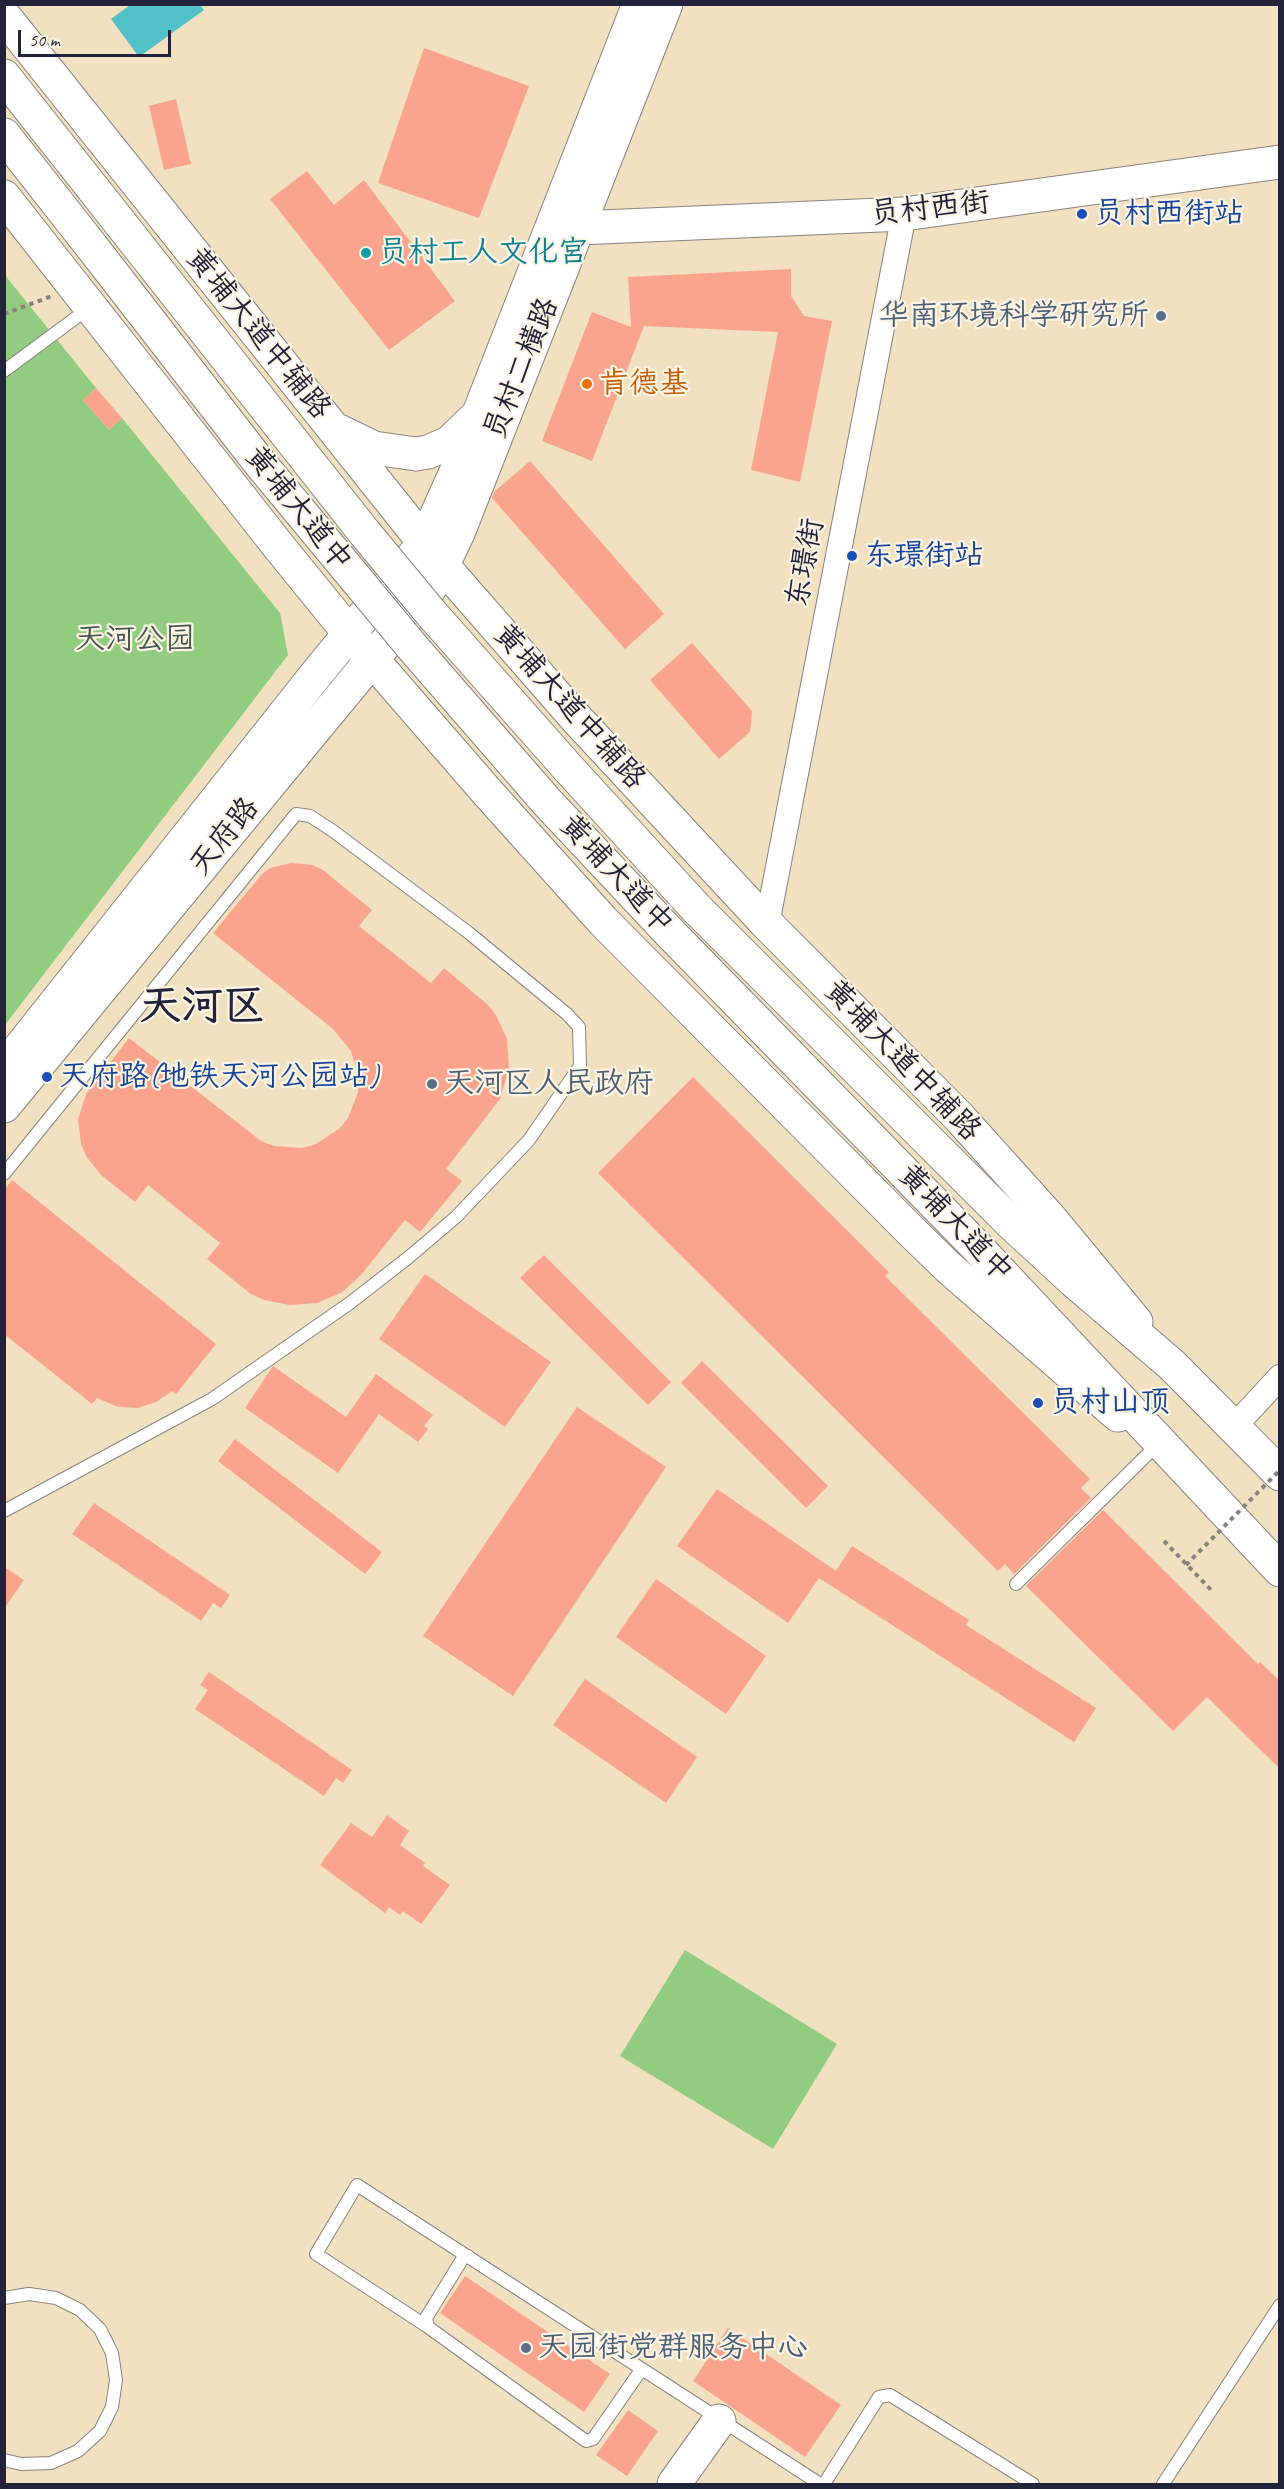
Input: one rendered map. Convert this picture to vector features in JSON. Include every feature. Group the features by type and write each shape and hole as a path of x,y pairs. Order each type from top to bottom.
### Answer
{"main road":[{"name":"员村二横路","path":"433,555 438,515 639,4"},
{"name":"员村二横路","path":"433,555 578,228 666,4"},
{"name":"黄埔大道中辅路","path":"4,16 433,555 574,716 767,924 980,1141 1049,1217 1172,1365"},
{"name":"黄埔大道中","path":"4,76 364,532 431,613 568,769 696,908 1011,1223 1074,1281 1172,1365 1233,1428 1280,1472"},
{"name":"黄埔大道中","path":"4,135 259,462 414,649 547,802 670,933 954,1223 1280,1570"},
{"name":"员村西街","path":"578,228 904,214 1280,162"},
{"path":"4,197 350,634 603,921 879,1201 948,1267 1194,1481"},
{"path":"197,442 222,453 238,455 258,451 267,445 278,435 287,421 291,401 288,372"},
{"path":"330,426 374,448 416,454 428,452 449,443 478,415"},
{"name":"天府路","path":"4,1068 350,634 433,555"},
{"name":"天府路","path":"4,1106 426,594 433,555"},
{"path":"488,793 480,759 481,743 502,714 521,705 536,705 574,716"},
{"path":"674,2484 719,2421"}],"street":[{"name":"东璟街","path":"767,924 904,214"},
{"path":"1233,1428 1280,1377"}],"lane":[{"path":"4,371 82,298"},
{"path":"4,1174 296,814 310,816 333,831 469,933 567,1014 579,1027 580,1066 529,1140 456,1217 409,1257 350,1304 212,1399 4,1512"},
{"path":"1016,1584 1155,1447"},
{"path":"641,2370 593,2439 586,2441 428,2328 316,2254 357,2185 468,2256 719,2421 822,2484 879,2397 890,2395 1033,2484"},
{"path":"428,2328 426,2318 463,2258 468,2256"},
{"path":"4,2298 29,2294 56,2298 80,2310 100,2329 112,2353 117,2380 112,2407 99,2431 78,2451 51,2463 21,2464 4,2460"},
{"path":"1163,2484 1280,2305"}],"path":[{"path":"4,314 82,298"},
{"path":"1186,1565 1280,1472"},
{"path":"1164,1540 1211,1590"}],"green space":[{"name":"天河公园","path":"4,274 96,388 83,400 109,430 122,418 280,613 288,655 5,1025"},
{"path":"685,1950 837,2044 773,2149 620,2056"}],"water":[{"path":"130,5 200,5 204,10 139,57 111,19"}],"building":[{"path":"424,48 529,86 479,218 378,183"},
{"path":"176,99 191,164 164,170 149,106"},
{"name":"员村工人文化宫","path":"307,171 334,205 364,180 455,301 389,350 270,199"},
{"path":"791,269 791,296 804,316 832,321 800,482 751,470 778,332 644,326 592,461 542,441 592,312 631,327 628,277"},
{"path":"96,388 122,418 109,430 83,400"},
{"path":"530,461 664,614 625,649 492,498 494,492"},
{"path":"692,643 752,711 750,732 719,759 650,680"},
{"name":"天河区人民政府","path":"291,863 313,865 323,870 372,910 359,926 431,983 444,968 488,1005 496,1015 507,1039 509,1068 500,1099 446,1169 462,1181 420,1232 405,1220 361,1275 341,1293 317,1303 290,1305 264,1300 251,1294 207,1259 220,1243 148,1185 135,1202 101,1175 86,1156 81,1144 78,1119 86,1094 129,1038 261,1141 274,1146 302,1148 316,1144 339,1129 348,1118 358,1092 359,1078 351,1051 333,1029 213,933 262,874 270,868"},
{"path":"693,1077 889,1272 885,1276 1090,1479 1081,1488 1091,1498 1014,1574 1005,1564 998,1571 598,1173"},
{"path":"12,1180 216,1344 176,1394 172,1391 156,1402 138,1408 118,1407 97,1398 92,1404 4,1334 4,1190"},
{"path":"544,1255 671,1382 648,1405 520,1278"},
{"path":"425,1274 551,1362 505,1427 379,1339"},
{"path":"702,1361 828,1486 806,1508 681,1383"},
{"path":"273,1366 346,1417 376,1374 433,1415 424,1426 428,1429 418,1442 379,1414 338,1473 245,1408"},
{"path":"577,1407 666,1467 513,1696 423,1636"},
{"path":"235,1439 382,1552 365,1574 218,1461"},
{"path":"717,1489 836,1571 852,1546 969,1620 966,1625 1096,1708 1074,1742 819,1578 788,1623 677,1546"},
{"path":"94,1503 230,1595 221,1608 213,1603 201,1621 72,1534"},
{"path":"1103,1510 1258,1664 1260,1662 1280,1681 1280,1769 1207,1697 1173,1731 1026,1586"},
{"path":"4,1567 24,1580 4,1609"},
{"path":"656,1579 766,1656 726,1714 616,1637"},
{"path":"209,1672 352,1770 343,1783 336,1778 324,1796 195,1709 208,1690 200,1685"},
{"path":"585,1679 697,1757 666,1803 553,1725"},
{"path":"387,1815 409,1831 400,1845 425,1863 423,1866 450,1885 421,1924 403,1911 400,1915 389,1907 385,1913 320,1865 351,1823 372,1837"},
{"path":"465,2276 610,2374 584,2412 440,2313"},
{"path":"728,2328 841,2405 805,2457 693,2381"},
{"path":"628,2410 658,2431 627,2476 596,2455"}],"place":[{"name":"员村西街站","path":"1082,214"},
{"name":"员村工人文化宫","path":"366,253"},
{"name":"华南环境科学研究所","path":"1161,316"},
{"name":"肯德基","path":"587,384"},
{"name":"东璟街站","path":"852,556"},
{"name":"天府路(地铁天河公园站)","path":"47,1077"},
{"name":"天河区人民政府","path":"432,1084"},
{"name":"员村山顶","path":"1038,1403"},
{"name":"天园街党群服务中心","path":"526,2348"}],"district":[{"name":"天河区","path":"202,1008"}]}
